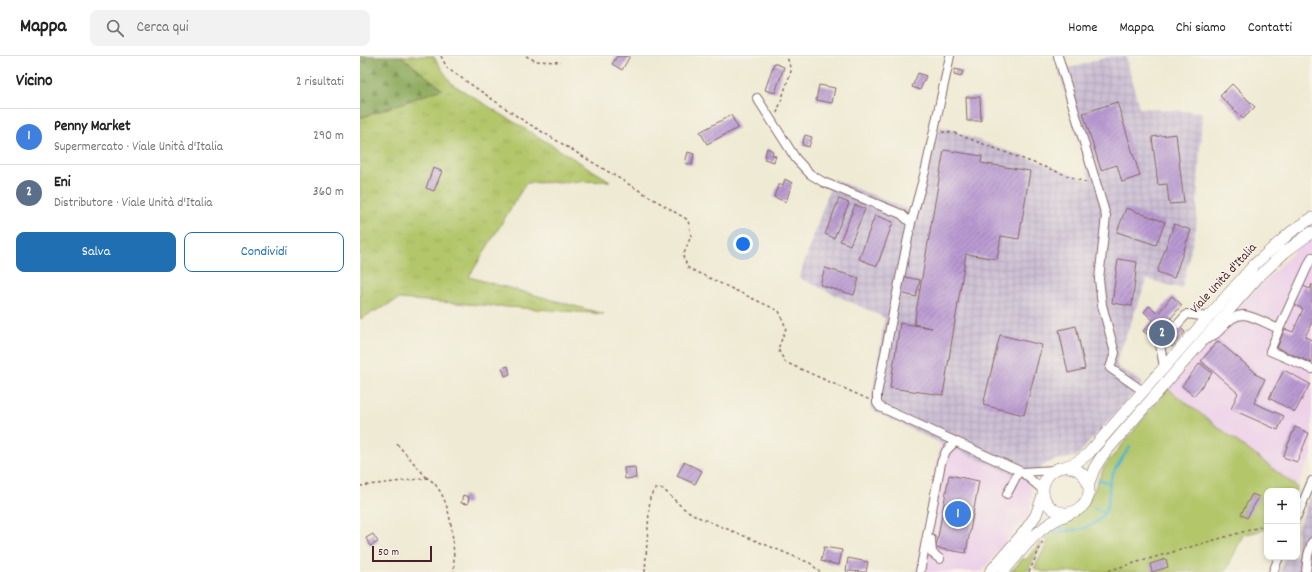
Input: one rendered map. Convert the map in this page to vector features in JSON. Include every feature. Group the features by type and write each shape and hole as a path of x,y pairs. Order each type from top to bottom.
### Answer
{"main road":[{"name":"Viale Unità d'Italia","path":"990,572 1025,531 1036,515 1046,478 1060,468 1077,462 1088,454 1239,281 1273,247 1312,218"},
{"name":"Viale Unità d'Italia","path":"1003,572 1043,528 1054,519 1079,510 1088,499 1090,491 1089,483 1094,469 1102,456 1258,277 1285,252 1312,232"},
{"path":"1060,468 1072,467 1079,470 1089,483"},
{"path":"1043,492 1046,502 1057,512 1072,513"}],"street":[{"path":"950,56 934,131 911,223 877,394 877,403 883,409 1021,472 1043,492"},
{"path":"1058,56 1106,216 1099,279 1102,305 1115,353 1110,368 1143,391"},
{"path":"758,98 796,159 810,174 823,182 901,214 911,223"},
{"path":"1312,257 1270,351 1312,369"},
{"path":"1177,325 1187,314 1208,317"},
{"path":"1202,340 1215,336 1235,316 1245,315 1279,329"},
{"path":"1164,340 1160,344 1164,367"},
{"path":"920,572 941,463 946,452 955,442"},
{"path":"1006,494 1021,472 1060,468"},
{"path":"1300,509 1312,481"},
{"path":"927,536 931,539 932,553 940,559"},
{"path":"1306,572 1308,555 1312,542"},
{"path":"1273,572 1278,560"}],"path":[{"path":"441,56 447,68 521,119 688,220 691,236 683,256 688,268 779,311 786,328 778,349 785,362 877,403"},
{"path":"526,56 536,61 562,62"},
{"path":"773,124 792,71 787,56"},
{"path":"934,131 954,133 1097,186"},
{"path":"397,444 428,478 436,484 445,503 454,539 454,572"},
{"path":"360,486 428,478"},
{"path":"645,572 650,497 655,489 664,489 682,508 698,517 810,562 820,572"},
{"path":"1103,572 1264,526"},
{"path":"1029,572 1043,543 1042,540 1039,541"}],"shaded area":[{"path":"1112,56 1126,56 1139,108 1202,112 1196,228 1182,289 1147,279 1116,363 1118,367 1143,383 1076,457 1055,460 1045,464 1029,481 940,443 870,409 885,318 799,278 833,179 914,212 940,126 1090,181 1059,71"},
{"path":"1312,237 1312,455 1297,487 1168,389 1243,302 1304,242"},
{"path":"940,443 1029,481 1032,491 1029,513 981,572 916,572"},
{"path":"1312,495 1312,572 1279,572 1284,560 1300,560 1300,523"}],"green space":[{"path":"360,56 401,56 442,89 360,118"},
{"path":"401,56 433,56 452,84 610,181 526,183 469,277 604,314 399,299 360,319 360,118 441,89"},
{"path":"1168,389 1297,487 1264,488 1264,530 1243,535 1227,569 1223,572 1043,572 1034,568 1048,542 1044,537 1061,521 1080,513 1088,504 1104,467"},
{"path":"1040,542 1042,543 1027,572 1011,572 1023,558 1026,560"}],"building":[{"path":"617,56 630,56 622,70 612,64"},
{"path":"774,63 784,67 775,93 765,90"},
{"path":"955,69 963,71 961,77 954,75"},
{"path":"918,73 926,76 920,90 912,87"},
{"path":"1232,84 1255,107 1243,119 1220,96"},
{"path":"819,85 835,88 832,103 816,100"},
{"path":"966,97 980,97 981,121 967,121"},
{"path":"1117,102 1140,176 1122,182 1117,165 1101,170 1083,113"},
{"path":"731,115 738,128 707,144 700,132"},
{"path":"1176,134 1184,203 1169,204 1167,184 1158,185 1152,137"},
{"path":"805,135 812,137 809,147 802,145"},
{"path":"767,148 773,151 772,155 776,156 774,162 764,159"},
{"path":"944,150 982,156 981,163 1030,171 1019,239 1001,236 997,259 966,254 943,395 890,388 900,323 932,328 914,324"},
{"path":"688,152 694,154 692,165 685,163"},
{"path":"433,168 442,171 434,191 426,188"},
{"path":"785,179 792,183 786,202 774,197 778,185 783,185"},
{"path":"839,199 849,203 834,238 825,234"},
{"path":"855,205 865,209 850,245 840,241"},
{"path":"1126,208 1165,222 1156,245 1117,232"},
{"path":"875,215 893,222 877,266 859,259"},
{"path":"1174,224 1191,230 1174,278 1157,272"},
{"path":"1118,259 1137,262 1132,306 1112,303"},
{"path":"825,268 859,278 854,295 820,285"},
{"path":"905,277 920,280 916,297 901,293"},
{"path":"1312,284 1312,322 1305,337 1312,340 1312,363 1277,348 1285,329 1293,332 1303,309 1295,305 1303,286 1310,289"},
{"path":"1172,296 1182,305 1170,319 1185,332 1172,347 1157,334 1153,339 1143,331 1153,320 1144,312 1149,306 1158,313"},
{"path":"1076,326 1085,369 1068,373 1059,330"},
{"path":"1000,335 1042,345 1024,415 983,405"},
{"path":"1218,341 1256,373 1255,374 1265,379 1254,403 1284,416 1278,430 1231,409 1238,393 1201,361"},
{"path":"1200,363 1212,373 1194,396 1182,386"},
{"path":"508,366 510,374 505,376 502,368"},
{"path":"1284,370 1310,384 1295,412 1269,398"},
{"path":"1295,427 1309,433 1297,462 1283,457"},
{"path":"684,462 702,471 695,484 677,476"},
{"path":"635,467 636,478 625,479 624,468"},
{"path":"949,475 979,481 966,553 936,548"},
{"path":"1252,494 1259,497 1247,518 1241,514"},
{"path":"463,495 469,497 468,504 461,503"},
{"path":"373,534 378,542 370,546 366,538"},
{"path":"824,547 842,550 839,565 821,561"},
{"path":"848,558 868,562 866,572 846,571"},
{"path":"1166,559 1168,567 1152,572 1150,564"}],"waterway":[{"path":"1050,532 1085,528 1100,519 1105,512 1108,503 1109,484 1113,472 1130,447"},
{"path":"1099,480 1110,483"},
{"path":"1093,507 1103,513"},
{"path":"1061,522 1062,532"}],"tunnel":[{"path":"1164,340 1177,325"}],"place":[{"name":"Eni","path":"1162,333"},
{"name":"Penny Market","path":"958,514"}]}
